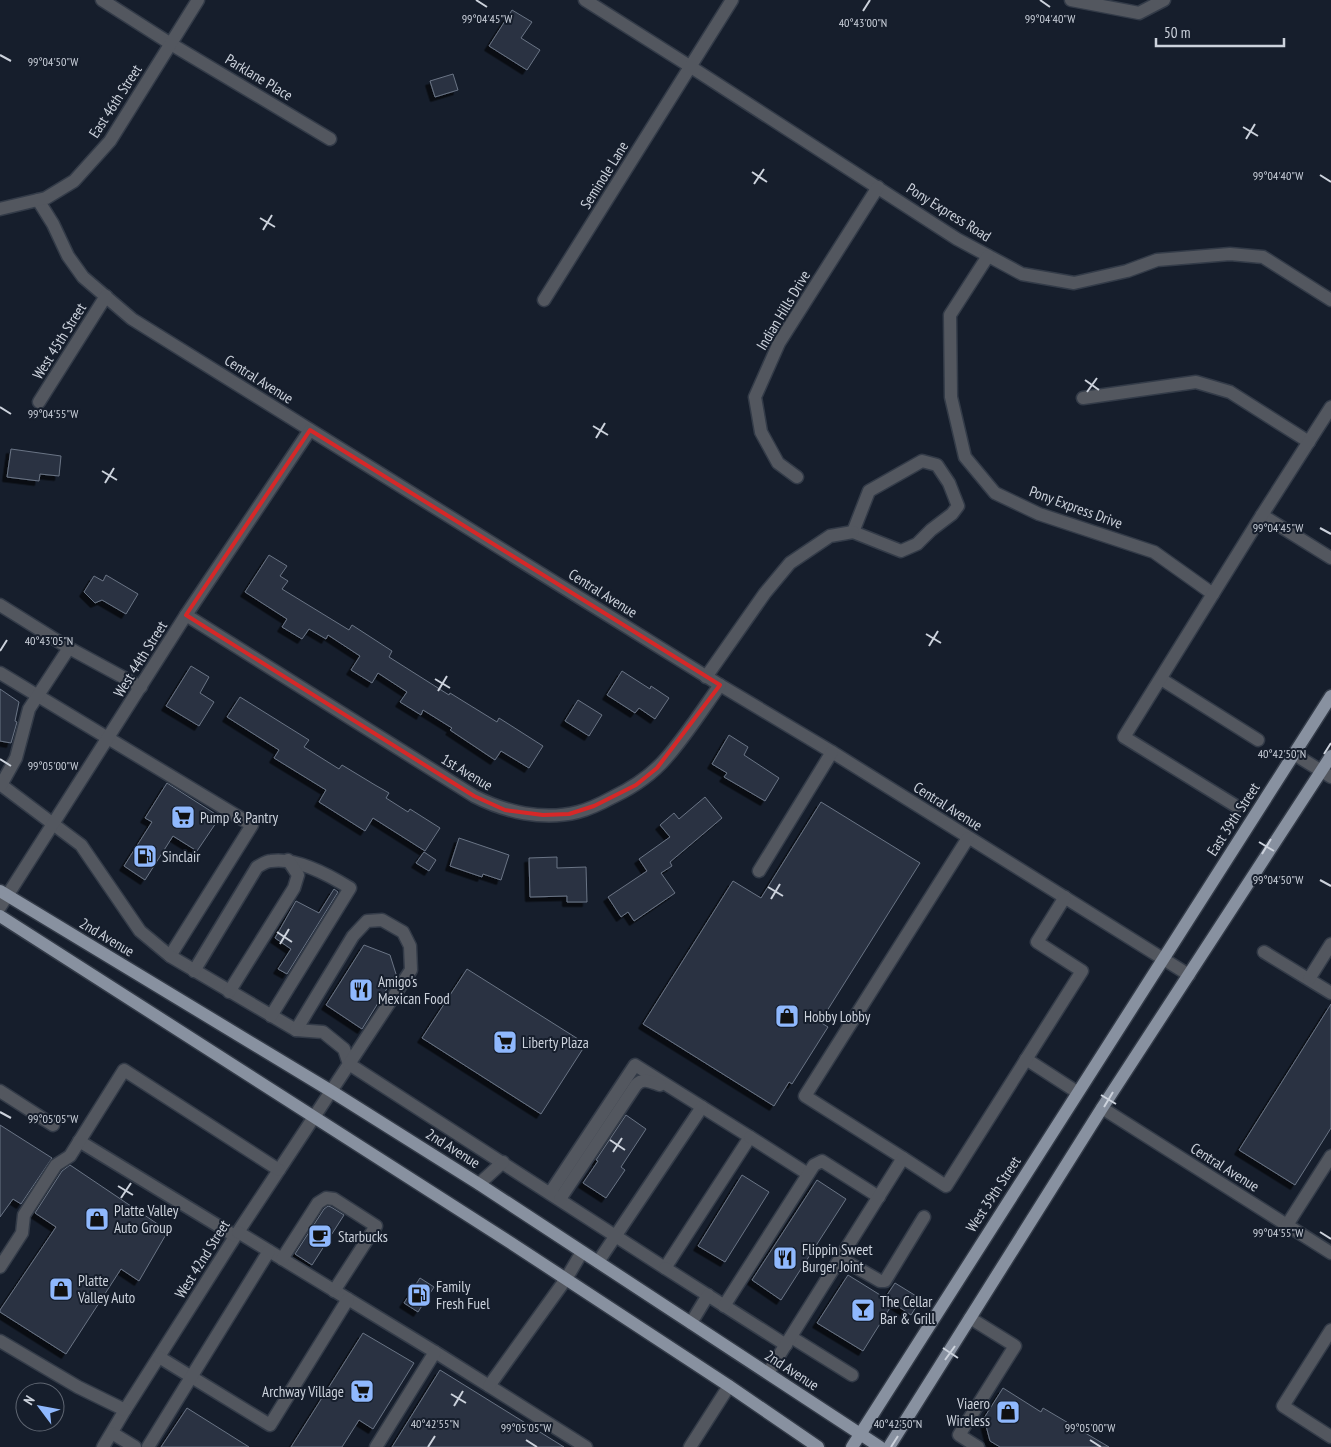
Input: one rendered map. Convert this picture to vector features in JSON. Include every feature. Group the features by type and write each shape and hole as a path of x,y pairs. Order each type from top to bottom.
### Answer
{"main road":[{"name":"East 39th Street","path":"1162,959 1331,696"},
{"path":"889,1447 1102,1108 1189,975 1326,774 1331,756"},
{"name":"2nd Avenue","path":"4,893 331,1091 479,1184 880,1447"},
{"path":"0,916 566,1279 818,1447"},
{"name":"West 39th Street","path":"852,1447 1162,959"}],"street":[{"name":"Parklane Place","path":"102,0 171,44 330,139"},
{"name":"East 46th Street","path":"0,209 46,198 74,181 110,141 198,0"},
{"name":"Pony Express Road","path":"585,0 957,239 1022,274 1074,283 1127,271 1157,260 1230,254 1262,257 1331,300"},
{"name":"Seminole Lane","path":"544,300 732,0"},
{"path":"1071,0 1139,13 1164,0"},
{"name":"Indian Hills Drive","path":"797,477 778,463 765,440 761,432 755,397 779,343 878,187"},
{"name":"Central Avenue","path":"38,200 53,224 68,256 83,277 132,319 1189,975"},
{"name":"Pony Express Drive","path":"988,256 950,315 951,396 965,457 995,493 1039,514 1154,552 1213,594"},
{"name":"West 45th Street","path":"39,402 106,296"},
{"path":"1083,398 1196,382 1230,392 1309,442"},
{"path":"1236,806 1124,737 1331,407"},
{"name":"West 44th Street","path":"0,907 4,893 54,824 186,615 310,430"},
{"path":"706,677 766,593 790,563 830,536 853,532 901,551 917,544 931,530 952,514 958,506 949,483 937,465 922,461 869,491 853,532"},
{"path":"1262,515 1331,558"},
{"path":"0,605 69,648 141,687"},
{"name":"1st Avenue","path":"186,615 474,796 505,810 524,813 558,815 580,812 636,785 667,758 720,685"},
{"path":"69,648 29,709 16,758 0,785 81,845 140,931 170,956 296,1030 323,1032 344,1049 349,1064 724,1306 852,1375"},
{"path":"0,673 252,825 170,956"},
{"path":"1161,679 1258,740"},
{"path":"759,871 832,752"},
{"path":"1294,754 1326,774"},
{"path":"968,838 805,1096 946,1186 1082,971 1038,942 1065,898"},
{"path":"194,971 257,867 269,861 288,860 330,876 350,888 271,1016"},
{"path":"229,992 294,888 298,875 288,860"},
{"name":"West 42nd Street","path":"103,1447 236,1234 411,970 410,946 403,932 382,920 367,921 354,936 296,1030"},
{"path":"1309,980 1331,944"},
{"path":"1264,952 1331,993"},
{"path":"1026,1059 1077,1092"},
{"path":"0,1267 22,1233 24,1215 56,1165 70,1156 124,1070 279,1170"},
{"path":"555,1196 639,1082 643,1080 672,1088 808,1174"},
{"path":"0,1091 53,1125"},
{"path":"598,1262 702,1107"},
{"name":"Central Avenue","path":"1102,1108 1331,1253"},
{"path":"665,1268 750,1137"},
{"path":"79,1141 236,1234 282,1259 586,1447"},
{"path":"1287,1225 1331,1156"},
{"path":"768,1373 903,1158"},
{"path":"724,1306 814,1164 822,1161 879,1197"},
{"path":"479,1184 503,1162"},
{"path":"282,1259 318,1203 326,1198 334,1199 376,1226 334,1291"},
{"path":"840,1258 880,1281 885,1281 924,1217"},
{"path":"148,1447 268,1251"},
{"path":"489,1386 566,1279 582,1252"},
{"path":"691,1323 708,1295"},
{"path":"159,1357 270,1425 348,1299"},
{"path":"970,1318 1015,1346 959,1435 978,1447"},
{"path":"1331,1330 1284,1406 1331,1438"},
{"path":"0,1341 78,1387 125,1410"},
{"path":"376,1447 435,1352"},
{"path":"690,1447 729,1386"},
{"path":"112,1433 135,1447"}],"highlighted area":[{"path":"310,430 720,685 657,768 636,785 594,806 569,814 543,815 505,810 474,796 186,615"}],"building":[{"path":"512,10 532,22 521,38 540,50 527,70 489,46"},
{"path":"453,74 458,90 435,97 430,81"},
{"path":"11,449 61,456 59,476 40,474 39,481 7,477"},
{"path":"269,555 287,566 280,576 288,581 282,589 349,630 352,625 392,651 389,657 449,695 450,693 497,722 499,718 543,746 529,768 501,751 495,760 450,730 452,728 423,710 421,715 400,702 407,692 378,673 372,683 351,670 360,656 328,635 326,639 309,629 302,639 282,627 287,619 245,592"},
{"path":"106,575 138,594 126,614 102,600 95,603 84,592 94,576 103,581"},
{"path":"191,666 209,677 200,693 214,702 199,726 166,706"},
{"path":"622,671 650,689 651,686 669,698 655,719 639,708 635,713 607,695"},
{"path":"0,689 19,702 15,721 17,722 11,743 0,741"},
{"path":"240,697 309,740 304,747 339,769 342,765 389,793 386,798 408,812 410,809 440,828 425,851 373,818 365,831 319,802 326,790 274,758 279,750 227,717"},
{"path":"578,700 602,715 589,736 565,721"},
{"path":"729,735 748,747 744,755 779,778 765,801 724,777 727,773 712,764"},
{"name":"Pump & Pantry","path":"167,783 220,817 197,851 173,836 145,880 124,866 152,822 145,818"},
{"path":"705,797 722,818 670,862 672,866 661,873 675,893 634,921 628,912 621,917 608,897 647,871 639,859 670,837 660,825 674,813 679,819"},
{"path":"821,802 920,863 820,1022 828,1027 792,1084 789,1082 774,1106 643,1024 733,881 761,898"},
{"path":"459,838 509,855 501,880 483,874 482,877 450,866"},
{"path":"424,852 436,860 429,871 416,863"},
{"path":"557,857 557,868 586,867 587,902 567,902 567,896 530,897 529,858"},
{"path":"334,889 338,892 287,974 278,969 291,949 275,938 296,901 319,913"},
{"name":"Amigo's Mexican Food","path":"364,945 390,955 396,974 362,1029 326,1005"},
{"name":"Liberty Plaza","path":"467,969 586,1044 541,1114 422,1038"},
{"path":"1331,1004 1331,1128 1295,1185 1239,1150"},
{"path":"626,1115 646,1129 621,1167 625,1170 606,1198 583,1183"},
{"path":"0,1125 52,1158 21,1204 13,1199 0,1217"},
{"path":"70,1165 168,1231 139,1281 121,1269 66,1354 0,1312 0,1310 56,1227 35,1213 62,1171"},
{"path":"742,1175 769,1192 725,1262 698,1246"},
{"path":"817,1180 846,1199 781,1300 752,1280"},
{"path":"328,1206 344,1215 312,1265 295,1254 324,1209"},
{"path":"848,1275 885,1298 895,1283 921,1299 911,1315 893,1303 863,1351 817,1323"},
{"name":"Family Fresh Fuel","path":"420,1278 434,1287 418,1312 404,1303"},
{"name":"Archway Village","path":"363,1333 414,1363 373,1429 359,1420 342,1447 291,1447"},
{"path":"440,1370 564,1447 392,1447"},
{"path":"1003,1388 1041,1412 1043,1408 1109,1447 1000,1447 990,1441 984,1418"},
{"path":"187,1408 249,1447 161,1447"}],"place":[{"name":"Pump & Pantry","path":"183,817"},
{"name":"Sinclair","path":"145,856"},
{"name":"Amigo's Mexican Food","path":"361,990"},
{"name":"Hobby Lobby","path":"787,1016"},
{"name":"Liberty Plaza","path":"505,1042"},
{"name":"Platte Valley Auto Group","path":"97,1219"},
{"name":"Starbucks","path":"320,1236"},
{"name":"Flippin Sweet Burger Joint","path":"785,1258"},
{"name":"Platte Valley Auto","path":"61,1289"},
{"name":"Family Fresh Fuel","path":"419,1295"},
{"name":"The Cellar Bar & Grill","path":"863,1310"},
{"name":"Archway Village","path":"362,1391"},
{"name":"Viaero Wireless","path":"1008,1412"}]}
